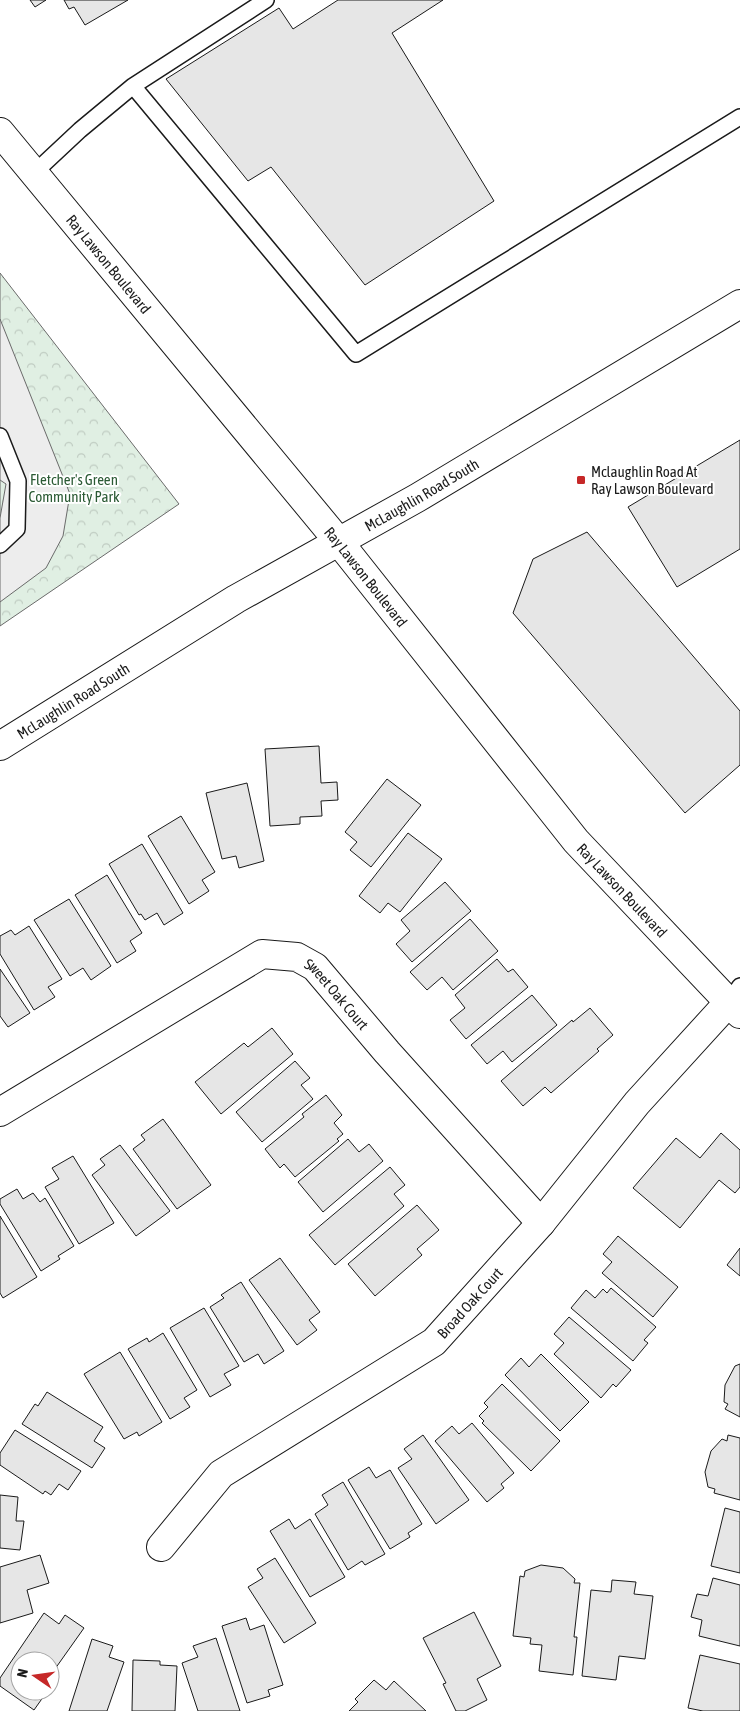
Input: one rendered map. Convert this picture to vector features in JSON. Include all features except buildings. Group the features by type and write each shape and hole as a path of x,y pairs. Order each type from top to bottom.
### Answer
{"street":[{"name":"Ray Lawson Boulevard","path":"0,132 339,542 576,842 736,1001"},
{"name":"McLaughlin Road South","path":"0,746 236,599 425,493 740,304"},
{"name":"Sweet Oak Court","path":"0,1112 262,954 297,957 315,967 387,1052 541,1223"},
{"name":"Broad Oak Court","path":"161,1547 221,1474 434,1342 541,1223 637,1103 736,1001"}],"lane":[{"path":"34,173 80,130 133,86 266,0"},
{"path":"133,86 356,354 740,117"},
{"path":"0,436 18,481 17,529 0,545"}],"green space":[{"name":"Fletcher's Green Community Park","path":"0,273 179,504 0,626"}],"shaded area":[{"path":"0,319 70,494 63,536 46,568 0,602 0,518 6,484 0,480"}],"place":[{"name":"Mclaughlin Road At Ray Lawson Boulevard","path":"581,480"}]}
